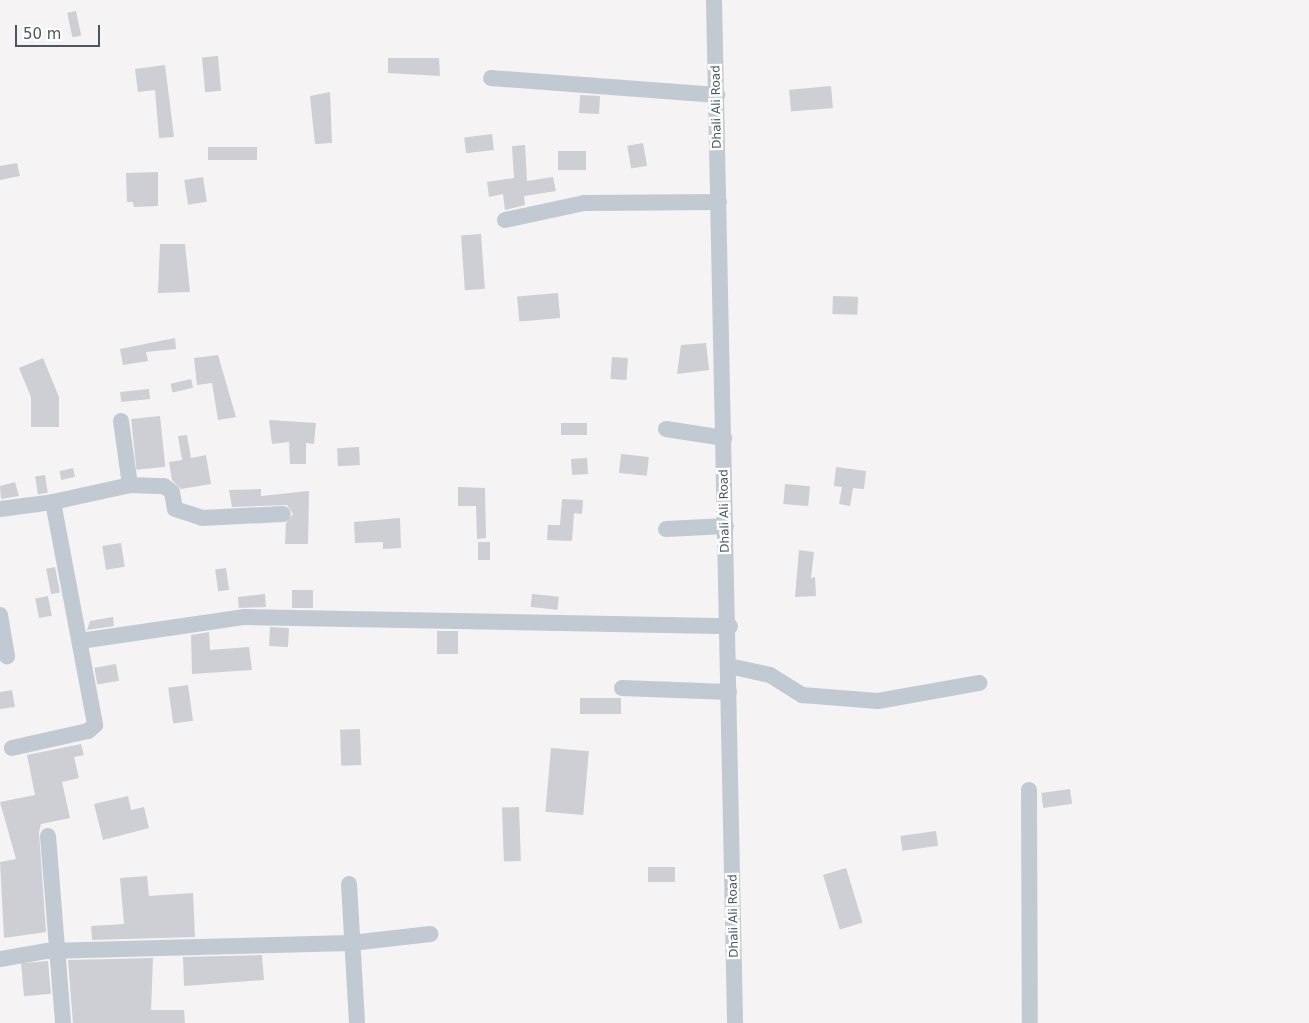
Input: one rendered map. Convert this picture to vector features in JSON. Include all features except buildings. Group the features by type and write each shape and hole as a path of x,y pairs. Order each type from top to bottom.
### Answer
{"street":[{"name":"Dhali Ali Road","path":"714,0 729,626 735,1023"},
{"path":"491,78 717,95"},
{"path":"505,220 584,203 719,202"},
{"path":"121,421 130,485"},
{"path":"666,429 724,438"},
{"path":"0,510 53,502 130,485 164,486 172,492 175,509 202,518 284,514"},
{"path":"12,748 88,731 95,725 53,502"},
{"path":"666,528 726,526"},
{"path":"0,615 7,656"},
{"path":"80,641 245,617 729,626"},
{"path":"729,666 770,675 802,695 878,701 979,684"},
{"path":"622,688 729,692"},
{"path":"1029,790 1030,1023"},
{"path":"48,836 60,950 63,1023"},
{"path":"348,884 357,1023"},
{"path":"0,960 60,950 351,943 430,934"}]}
